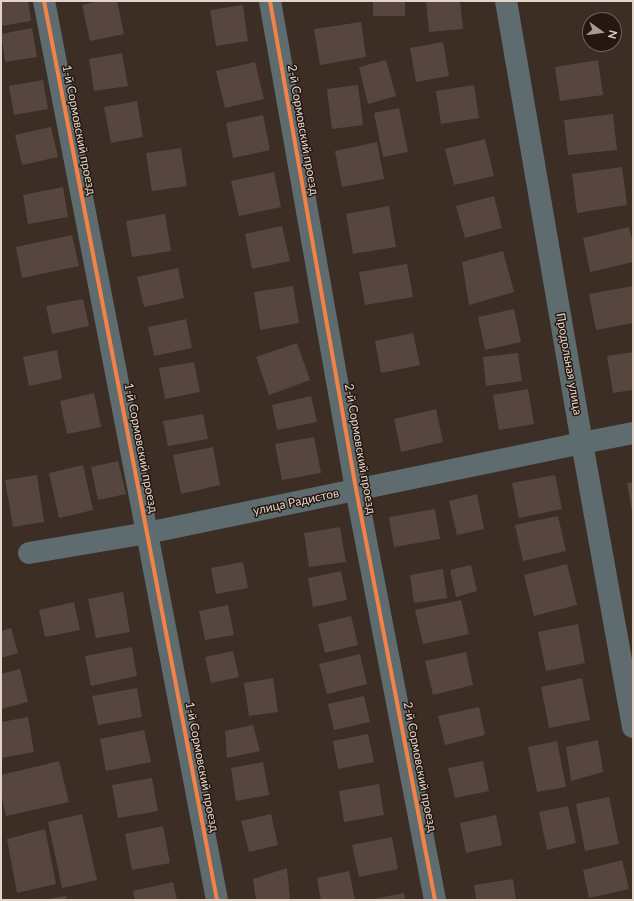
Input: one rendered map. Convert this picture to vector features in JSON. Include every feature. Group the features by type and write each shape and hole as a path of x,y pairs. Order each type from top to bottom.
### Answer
{"street":[{"name":"1-й Сормовский проезд","path":"44,1 217,900"},
{"name":"2-й Сормовский проезд","path":"270,1 356,489 434,900"},
{"name":"Продольная улица","path":"506,1 582,443 633,726"},
{"name":"улица Радистов","path":"29,553 147,532 633,433"}],"building":[{"path":"1,1 28,1 31,21 1,26"},
{"path":"100,1 117,1 124,34 90,41 82,5"},
{"path":"373,1 405,1 405,16 373,16"},
{"path":"426,1 460,1 463,29 429,32"},
{"path":"243,5 248,41 216,46 210,10"},
{"path":"361,22 366,57 320,65 314,29"},
{"path":"32,28 37,57 5,62 1,34"},
{"path":"443,42 449,76 416,82 410,48"},
{"path":"122,53 128,86 94,91 89,59"},
{"path":"386,60 396,96 368,104 359,67"},
{"path":"598,60 603,95 560,101 555,67"},
{"path":"255,62 264,99 225,108 216,71"},
{"path":"43,80 48,109 14,115 9,86"},
{"path":"358,85 363,125 332,129 327,89"},
{"path":"474,85 479,118 441,124 436,91"},
{"path":"137,101 143,137 111,143 104,107"},
{"path":"399,108 408,152 383,157 374,113"},
{"path":"613,114 617,150 568,155 564,120"},
{"path":"263,115 270,150 233,158 226,123"},
{"path":"51,127 58,157 22,165 15,135"},
{"path":"485,139 494,176 454,185 445,149"},
{"path":"377,142 384,179 342,187 335,151"},
{"path":"181,148 187,186 152,191 146,153"},
{"path":"622,167 627,205 577,213 572,174"},
{"path":"274,172 281,207 239,216 231,181"},
{"path":"63,187 68,217 28,224 23,195"},
{"path":"494,196 502,228 465,238 456,206"},
{"path":"389,206 396,247 353,254 346,214"},
{"path":"165,214 171,251 132,257 126,221"},
{"path":"282,226 290,261 252,269 245,234"},
{"path":"629,227 633,243 633,262 590,272 583,238"},
{"path":"72,235 79,266 22,278 16,247"},
{"path":"503,251 514,292 469,305 462,262"},
{"path":"407,264 413,297 365,305 359,272"},
{"path":"178,268 184,298 144,307 137,277"},
{"path":"293,286 299,323 260,330 254,292"},
{"path":"633,286 633,323 596,330 589,294"},
{"path":"83,299 89,326 52,334 46,306"},
{"path":"514,309 521,342 485,350 478,317"},
{"path":"186,319 192,348 154,356 148,327"},
{"path":"413,333 420,365 381,373 375,341"},
{"path":"297,343 310,380 269,395 256,357"},
{"path":"57,350 62,379 29,386 23,357"},
{"path":"633,352 633,390 613,393 607,356"},
{"path":"518,353 522,381 486,386 483,357"},
{"path":"194,362 200,392 165,399 159,368"},
{"path":"528,389 534,424 499,430 493,395"},
{"path":"94,393 101,427 67,434 60,401"},
{"path":"311,396 317,422 277,430 272,405"},
{"path":"436,409 443,442 401,452 394,419"},
{"path":"203,414 208,439 168,446 163,421"},
{"path":"314,437 321,473 282,480 275,444"},
{"path":"213,447 220,485 181,494 173,455"},
{"path":"118,461 126,494 98,500 91,467"},
{"path":"83,465 93,510 59,518 49,473"},
{"path":"37,475 44,522 13,527 5,480"},
{"path":"555,475 562,509 519,518 512,483"},
{"path":"633,482 633,511 632,511 627,483"},
{"path":"477,494 484,529 457,535 449,501"},
{"path":"435,509 440,539 394,547 389,517"},
{"path":"558,516 566,551 523,561 515,525"},
{"path":"340,527 346,562 309,567 304,533"},
{"path":"243,562 248,588 216,594 211,568"},
{"path":"567,564 577,605 534,616 524,575"},
{"path":"471,565 477,591 456,597 450,570"},
{"path":"443,569 447,598 414,603 410,575"},
{"path":"341,571 347,600 313,607 308,578"},
{"path":"123,592 130,632 96,638 88,599"},
{"path":"461,600 469,634 423,644 415,610"},
{"path":"74,602 80,630 45,637 39,610"},
{"path":"228,605 234,635 205,640 199,611"},
{"path":"351,616 358,645 325,653 318,624"},
{"path":"578,624 585,663 546,671 538,632"},
{"path":"11,628 18,653 1,658 1,631"},
{"path":"132,647 137,676 91,686 85,656"},
{"path":"233,651 239,677 211,683 205,657"},
{"path":"466,652 473,685 433,695 425,661"},
{"path":"360,654 367,684 327,694 319,664"},
{"path":"20,669 28,702 1,709 1,674"},
{"path":"273,678 278,712 249,716 244,683"},
{"path":"582,678 590,720 549,728 541,687"},
{"path":"137,688 142,717 98,725 92,696"},
{"path":"364,696 370,722 334,730 328,704"},
{"path":"479,707 485,735 445,745 438,716"},
{"path":"28,717 34,752 1,758 1,722"},
{"path":"253,725 260,751 227,758 225,731"},
{"path":"144,730 151,762 106,771 100,739"},
{"path":"368,734 374,762 338,769 333,741"},
{"path":"598,740 603,772 571,781 566,747"},
{"path":"557,741 566,787 537,792 528,747"},
{"path":"59,761 69,802 6,816 1,793 1,775"},
{"path":"483,761 489,791 455,798 448,768"},
{"path":"263,762 269,795 236,801 231,768"},
{"path":"152,778 158,811 118,818 112,785"},
{"path":"379,784 384,815 344,822 339,791"},
{"path":"609,797 619,844 585,851 576,804"},
{"path":"568,806 576,843 547,850 539,812"},
{"path":"82,814 97,880 62,888 48,822"},
{"path":"271,814 278,845 249,852 241,821"},
{"path":"496,815 502,845 466,853 460,823"},
{"path":"163,826 170,863 132,870 125,834"},
{"path":"45,829 56,884 17,893 7,839"},
{"path":"392,837 398,869 359,877 352,845"},
{"path":"622,860 629,889 589,898 583,870"},
{"path":"287,868 290,900 256,900 253,879"},
{"path":"349,871 355,900 321,900 317,878"},
{"path":"513,879 516,900 476,900 474,885"},
{"path":"173,882 177,900 135,900 133,891"},
{"path":"404,893 405,900 373,900 373,899"},
{"path":"66,896 67,900 47,900 47,899"}],"cycle path":[{"path":"44,1 217,900"},
{"path":"270,1 356,489 435,900"}]}
